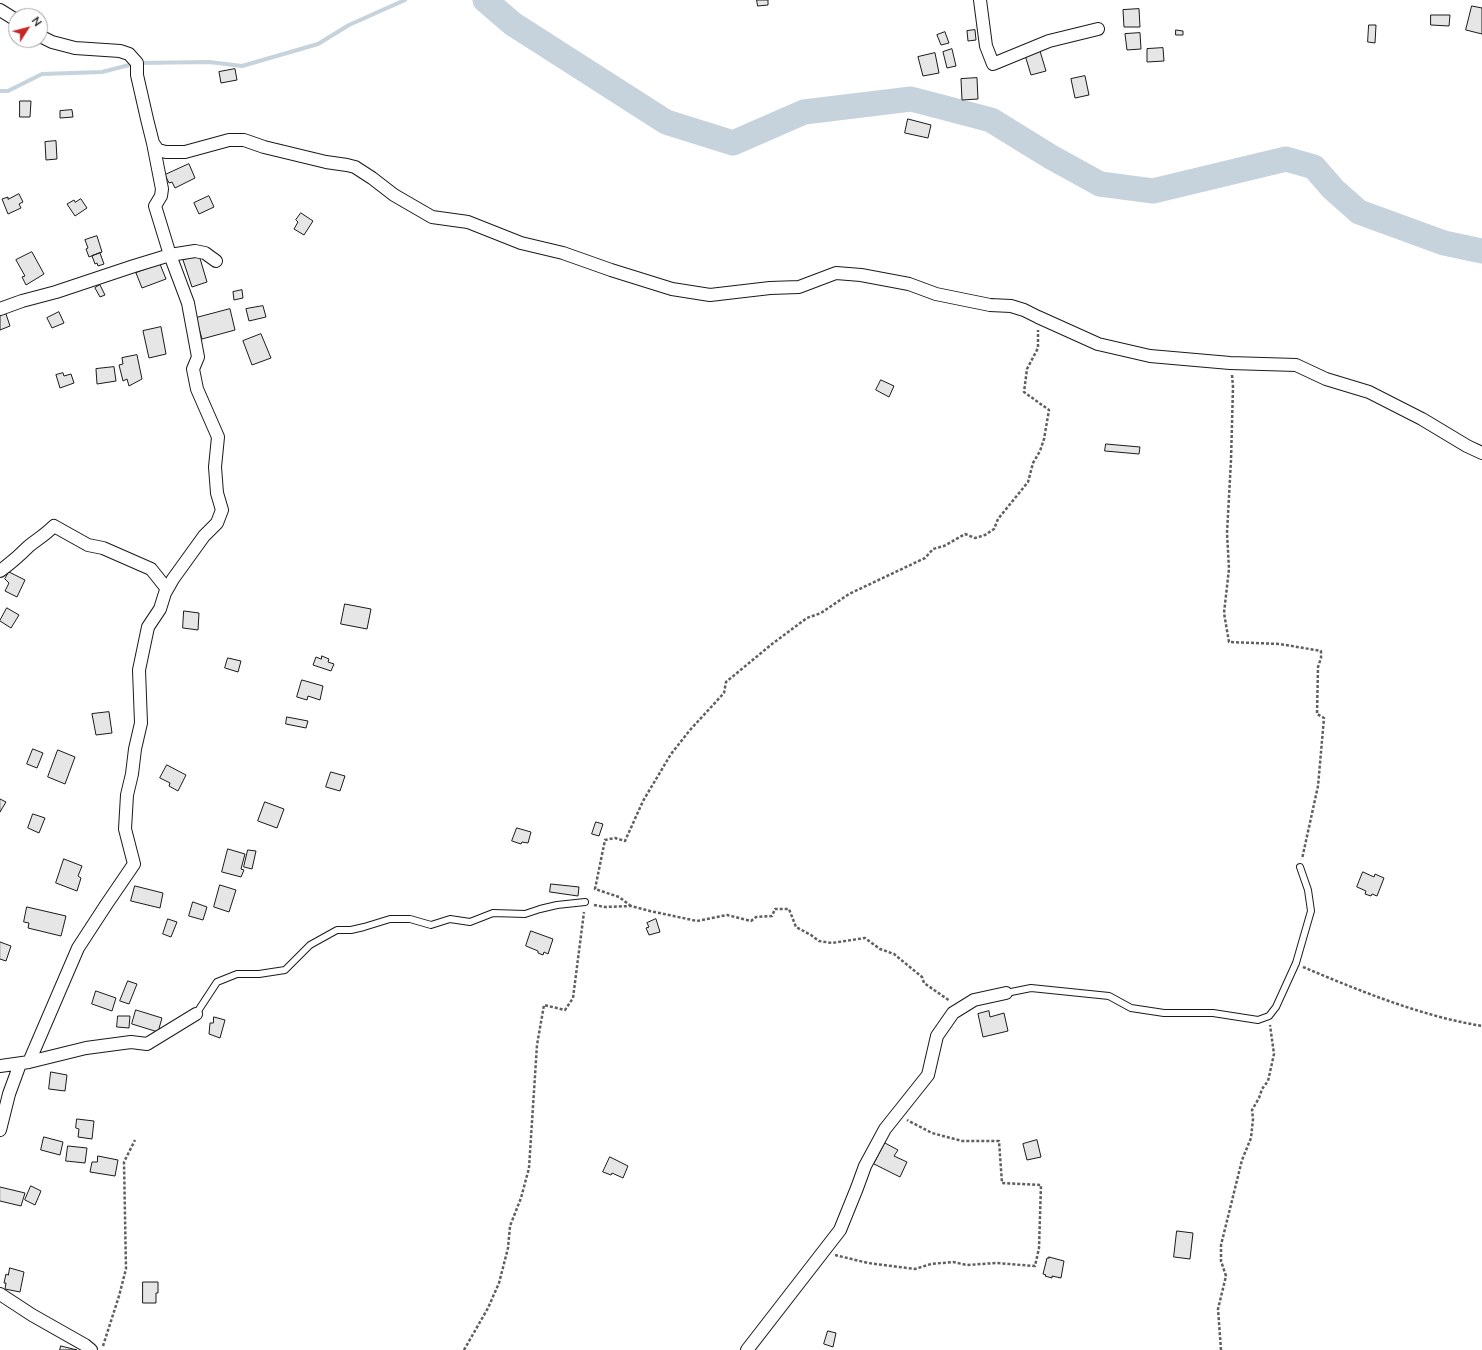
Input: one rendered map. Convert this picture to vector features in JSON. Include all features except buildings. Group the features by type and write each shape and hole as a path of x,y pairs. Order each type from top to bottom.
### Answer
{"street":[{"path":"980,0 986,46 993,64 1050,41 1098,29"},
{"path":"0,1130 9,1094 25,1063 78,948 134,864 125,829 127,795 141,723 139,670 148,627 160,609 167,588 204,536 217,523 222,510 217,494 215,467 218,438 197,389 193,369 198,357 188,303 170,255 155,206 161,196 162,189 137,75 137,63 130,54 120,51 75,48 48,40"},
{"path":"153,143 158,150 166,152 185,152 229,140 244,140 272,149 326,162 351,166 372,178 394,195 432,217 468,222 521,243 563,253 672,289 710,295 770,288 799,287 836,273 860,275 909,284 936,294 990,305 1011,306 1024,310 1038,318 1098,344 1150,356 1230,363 1296,365 1326,379 1369,392 1422,419 1467,446 1482,453"},
{"path":"0,309 170,255 195,250 205,253 216,261"},
{"path":"0,571 14,561 54,526 88,545 103,548 150,568 167,588"},
{"path":"747,1350 840,1230 858,1188 865,1166 885,1129 928,1075 937,1036 953,1013 974,1000 1006,993"},
{"path":"0,1066 25,1063 86,1048 131,1042 147,1044 196,1014"},
{"path":"0,1294 91,1350"}],"lane":[{"path":"1006,993 1031,988 1108,996 1130,1008 1164,1013 1213,1013 1258,1020 1269,1016 1276,1007 1296,963 1310,911 1308,890 1300,867"},
{"path":"196,1014 217,982 237,974 259,974 285,970 310,945 337,930 351,930 390,919 410,919 431,925 450,919 470,922 493,913 525,914 540,908 585,902"}],"path":[{"path":"630,906 619,897 595,889 605,840 615,838 625,841 643,801 670,754 724,693 726,682 772,644 807,618 821,613 849,594 925,558 933,549 944,546 965,534 975,538 994,530 998,519 1028,482 1033,463 1040,451 1044,439 1049,410 1024,392 1027,369 1038,348 1038,318"},
{"path":"1230,363 1233,387 1227,533 1228,569 1224,613 1229,642 1280,644 1321,651 1321,658 1318,668 1317,714 1324,718 1318,786 1300,867"},
{"path":"464,1350 488,1308 499,1283 508,1248 510,1226 522,1198 529,1168 537,1052 544,1005 565,1010 573,998 585,902 605,907 630,906 697,921 727,915 751,921 756,917 772,916 775,908 789,909 796,927 811,935 819,942 832,943 865,938 880,949 894,954 922,977 924,983 960,1008"},
{"path":"1296,963 1364,992 1458,1022 1482,1026"},
{"path":"1220,1350 1218,1309 1226,1276 1221,1261 1221,1245 1242,1160 1251,1138 1253,1119 1252,1110 1262,1089 1268,1081 1274,1054 1269,1016"},
{"path":"823,1252 868,1263 916,1269 931,1264 953,1262 967,1265 996,1263 1035,1266 1039,1248 1041,1185 1002,1183 999,1141 962,1141 932,1133 897,1115"},
{"path":"101,1350 119,1296 126,1269 124,1162 135,1140"}],"waterway":[{"path":"0,91 8,91 42,74 102,72 137,63 209,62 242,66 318,44 349,25 405,0"},
{"path":"485,0 513,24 666,122 733,143 804,112 911,99 991,120 1051,157 1100,184 1153,191 1286,159 1314,167 1333,189 1359,212 1444,243 1482,251"}]}
